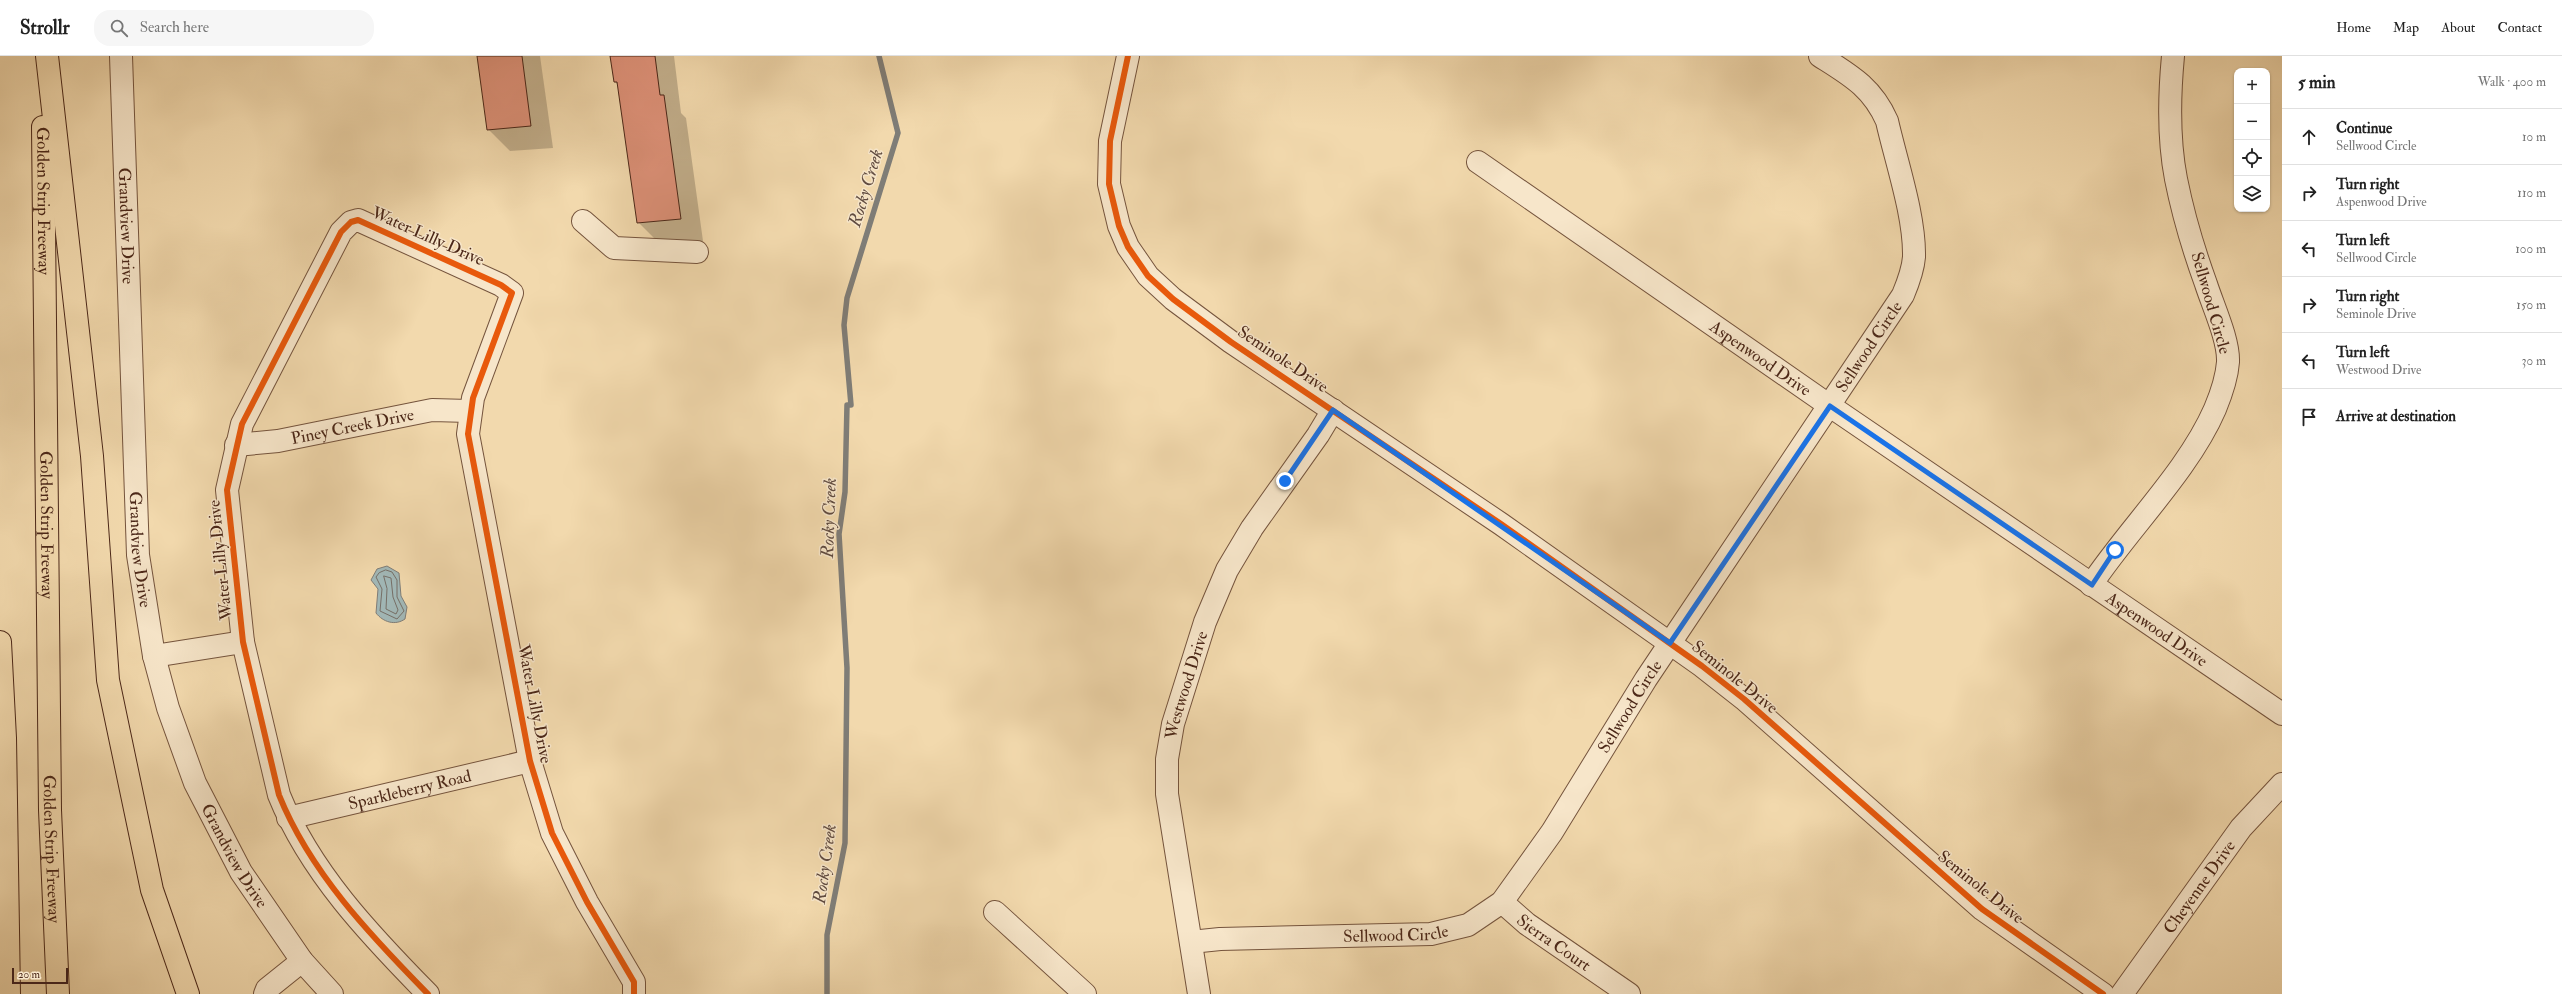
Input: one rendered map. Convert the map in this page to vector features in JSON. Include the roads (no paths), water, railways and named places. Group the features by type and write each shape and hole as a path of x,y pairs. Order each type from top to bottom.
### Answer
{"highway":[{"name":"Golden Strip Freeway","path":"42,56 49,547 47,634 50,802 58,994"},
{"path":"47,56 92,456 108,680 152,890 188,994"},
{"path":"0,642 5,738 9,994"}],"street":[{"name":"Grandview Drive","path":"121,56 138,555 154,656 168,708 195,783 241,872 302,961 332,994"},
{"name":"Seminole Drive","path":"1128,56 1110,141 1108,164 1113,207 1128,247 1140,267 1173,299 1670,643 1744,699 1982,909 2103,994"},
{"name":"Sellwood Circle","path":"1191,942 1220,939 1431,934 1468,925 1502,902 1552,832 1670,643 1903,295 1914,256 1912,231 1887,120 1881,107 1856,78 1820,56"},
{"name":"Sellwood Circle","path":"2092,585 2115,550 2193,448 2215,408 2228,362 2220,324 2205,284 2176,181 2169,123 2174,56"},
{"name":"Aspenwood Drive","path":"1478,162 1830,406 2282,714"},
{"name":"Water Lilly Drive","path":"428,994 366,931 315,862 288,818 279,794 243,642 227,490 242,424 341,232 351,222 358,220 501,285 512,293 469,411 468,434 530,761 552,833 587,902 634,982 634,994"},
{"path":"583,221 614,248 697,252"},
{"name":"Piney Creek Drive","path":"236,445 278,441 432,410 469,411"},
{"name":"Westwood Drive","path":"1199,994 1167,794 1167,759 1174,724 1205,622 1227,570 1252,528 1318,435 1333,410"},
{"path":"154,656 243,642"},
{"name":"Sparkleberry Road","path":"288,818 530,761"},
{"name":"Cheyenne Drive","path":"2122,994 2237,834 2282,784"},
{"name":"Sierra Court","path":"1502,902 1527,924 1628,994"},
{"path":"995,912 1085,994"},
{"path":"265,994 267,989 302,961"}],"water":[{"path":"387,566 399,573 401,596 407,607 405,619 393,623 382,619 376,613 378,589 371,580 377,569"}],"waterway":[{"name":"Rocky Creek","path":"827,994 827,935 845,843 847,668 839,534 845,492 847,405 851,405 844,325 847,298 898,133 879,56"}]}
